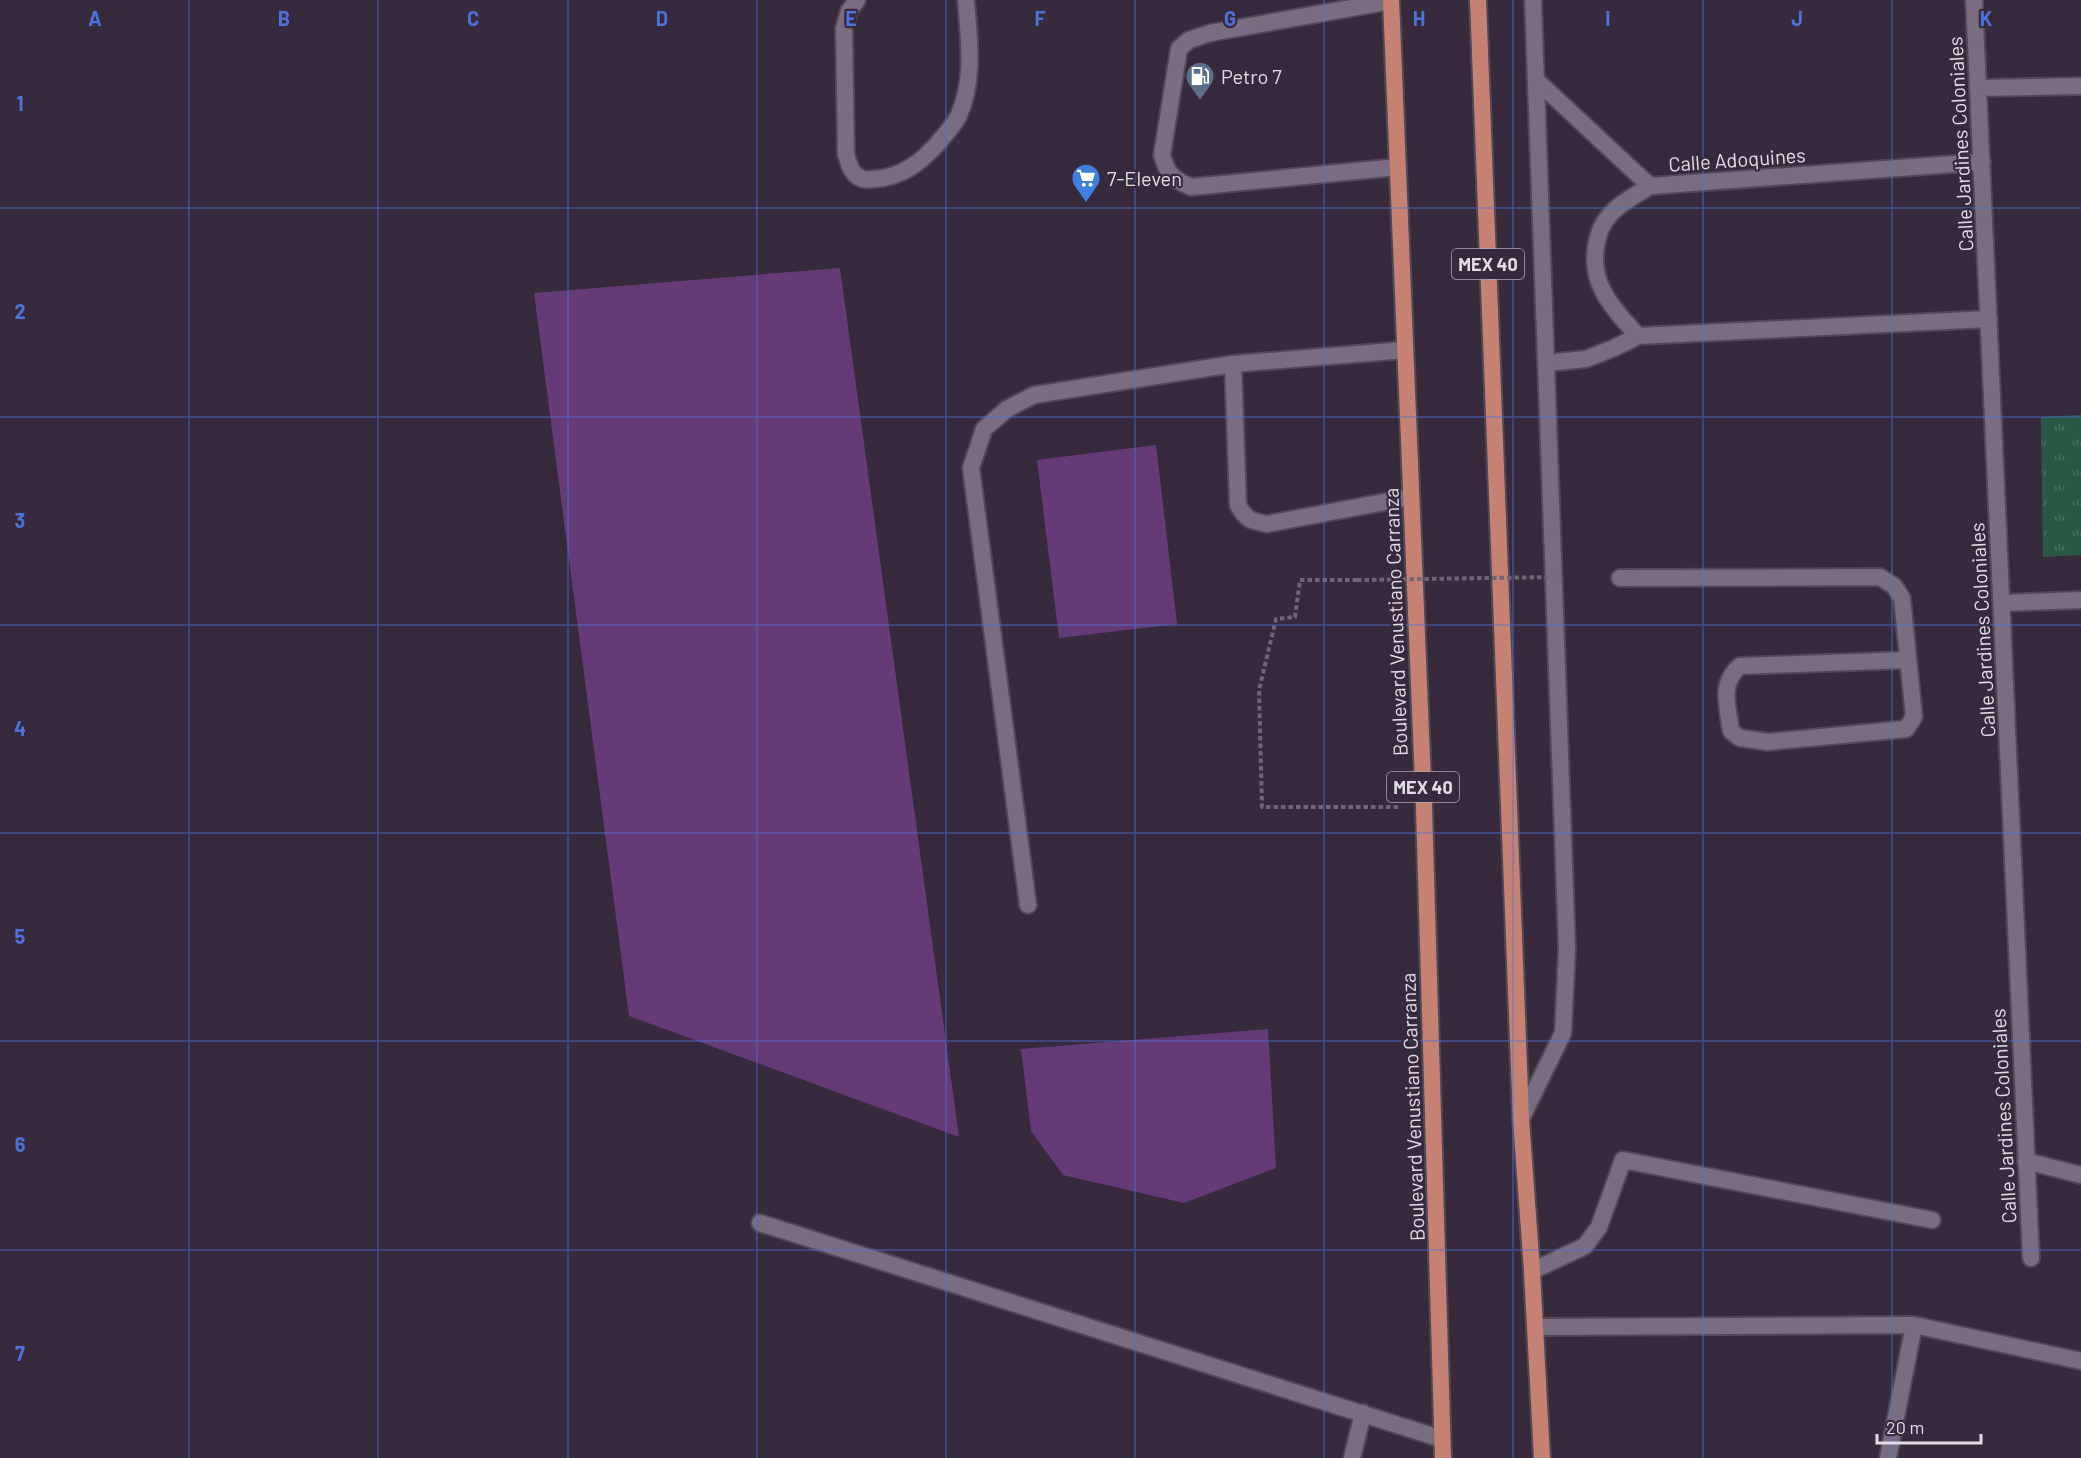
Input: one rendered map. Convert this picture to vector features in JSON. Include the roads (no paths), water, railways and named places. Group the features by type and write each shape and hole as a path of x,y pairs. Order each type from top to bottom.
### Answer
{"highway":[{"name":"Boulevard Venustiano Carranza","path":"1391,0 1424,807 1443,1458"},
{"name":"MEX 40","path":"1478,0 1521,1119 1536,1327 1542,1458"}],"street":[{"path":"857,0 849,11 844,28 846,154 849,166 856,175 866,180 889,179 915,166 932,151 957,119 967,93 969,72 966,0"},
{"path":"1391,0 1210,33 1189,40 1179,50 1162,155 1167,172 1177,181 1191,187 1398,167"},
{"name":"MEX 40","path":"1521,1119 1563,1033 1567,949 1533,0"},
{"name":"Calle Jardines Coloniales","path":"1974,0 2031,1258"},
{"name":"Calle Adoquines","path":"1537,81 1650,186 1982,162"},
{"path":"1978,88 2081,86"},
{"path":"1638,336 1609,303 1596,277 1594,251 1601,226 1617,208 1650,186"},
{"path":"1546,363 1592,357 1638,336 1989,319"},
{"path":"1028,905 971,468 984,429 1007,409 1034,395 1233,364 1405,350"},
{"path":"1233,364 1238,505 1242,513 1251,521 1267,524 1411,497"},
{"path":"1620,578 1880,577 1894,586 1902,598 1914,717 1906,729 1768,742 1740,738 1731,731 1726,686 1731,674 1740,666 1908,660"},
{"path":"2001,603 2081,600"},
{"path":"1532,1271 1585,1246 1599,1227 1623,1160 1932,1220"},
{"path":"2026,1161 2081,1175"},
{"path":"760,1223 1442,1439"},
{"path":"1536,1327 1914,1325 2081,1361"},
{"path":"1888,1458 1914,1325"},
{"path":"1352,1458 1363,1413"}],"place":[{"name":"Petro 7","path":"1200,102"},
{"name":"7-Eleven","path":"1086,204"}]}
